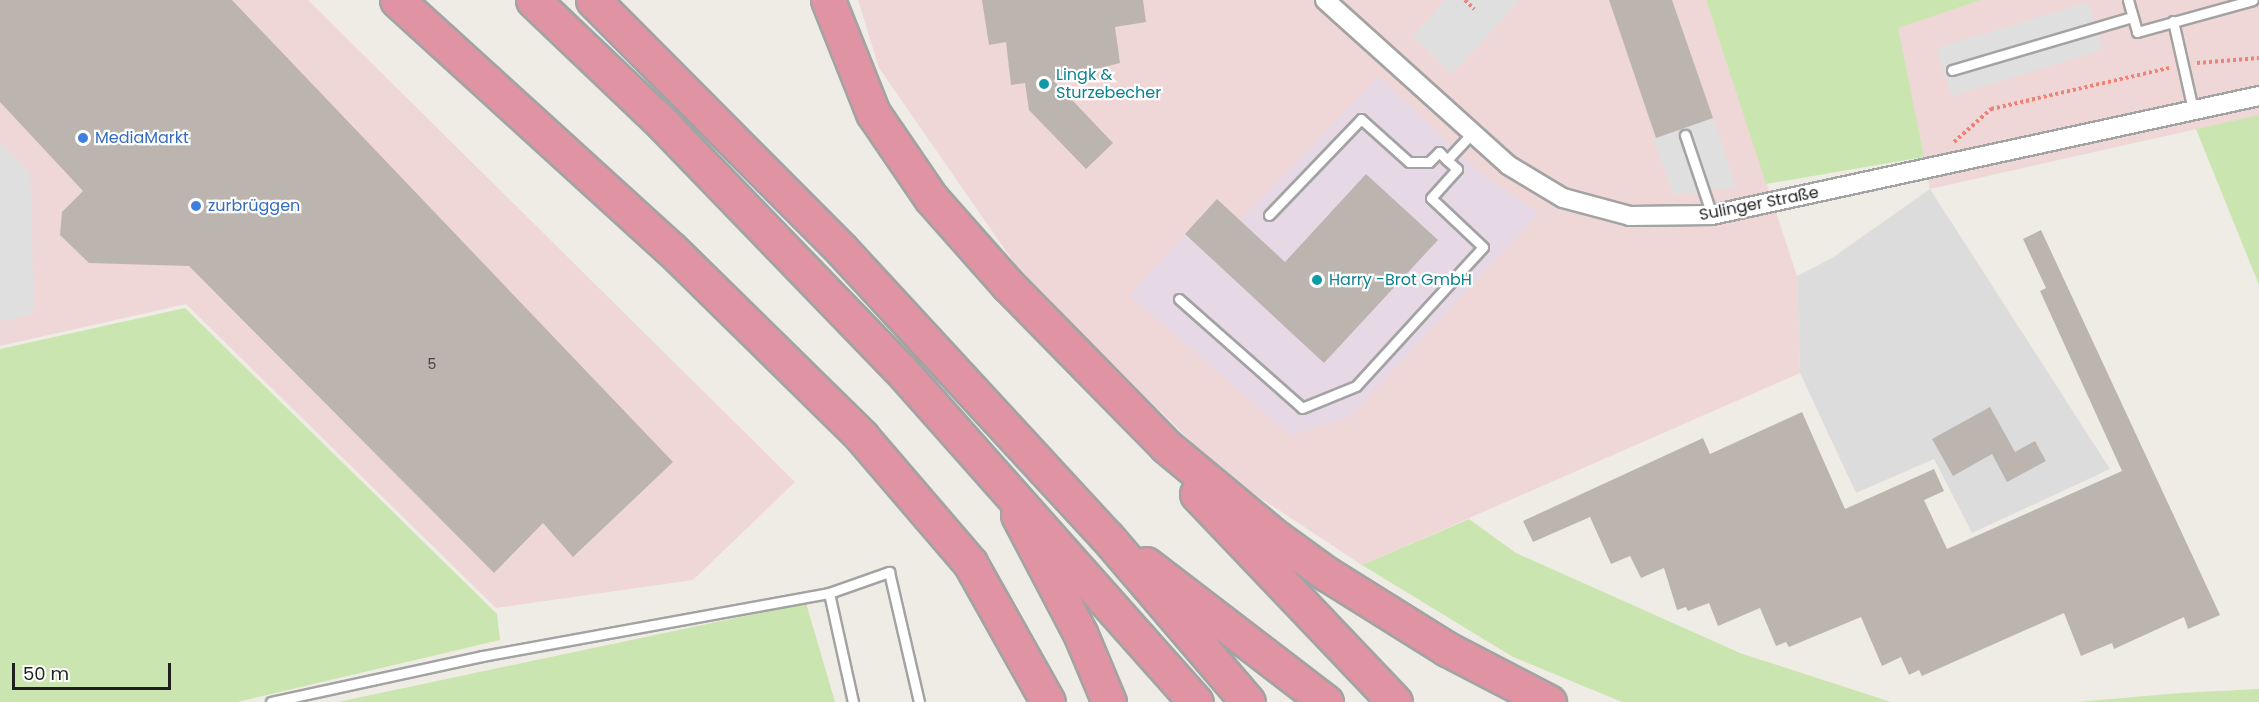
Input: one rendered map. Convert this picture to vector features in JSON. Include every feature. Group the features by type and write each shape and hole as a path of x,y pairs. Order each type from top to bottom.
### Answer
{"highway":[{"path":"397,0 671,249 862,437 970,563 1044,697"},
{"path":"533,0 670,132 996,473 1196,702"},
{"path":"593,0 841,249 1107,537 1248,702"},
{"path":"828,0 855,75 909,169 953,227 1105,386 1166,446 1285,544 1401,623 1549,702"},
{"path":"1105,386 1215,516 1339,640 1395,702"},
{"path":"996,473 1080,633 1109,702"},
{"path":"1107,537 1204,604 1326,702"}],"street":[{"name":"Sulinger Straße","path":"1325,0 1470,134 1508,165 1572,201 1630,216 1712,215 2259,96"}],"lane":[{"path":"2128,0 2136,32 2253,0"},
{"path":"1952,70 2132,17"},
{"path":"2173,21 2193,110"},
{"path":"1179,299 1302,408 1356,386 1483,247 1431,198 1457,169 1439,152 1429,162 1409,162 1361,118 1269,215"},
{"path":"1447,160 1470,134"},
{"path":"1685,135 1712,215"},
{"path":"271,702 482,656 829,593 889,572 919,702"},
{"path":"829,593 853,702"}],"path":[{"path":"1465,0 1474,9"},
{"path":"1920,170 1991,109 2183,65 2240,56 2259,58"}],"shaded area":[{"path":"0,0 308,0 795,482 693,580 496,608 186,304 0,346"},
{"path":"858,0 1706,0 1797,276 1800,373 1362,565 1224,474 1024,277 879,68"},
{"path":"1446,0 1520,0 1452,74 1412,36"},
{"path":"1981,0 2259,0 2259,115 1930,189 1897,28"},
{"path":"2088,2 2103,50 1952,96 1937,48"},
{"path":"1379,76 1476,169 1539,213 1349,417 1290,435 1129,295 1217,199 1240,220"},
{"path":"1713,118 1736,187 1674,195 1653,139"},
{"path":"0,142 30,172 34,314 0,321"},
{"path":"1930,189 2110,469 1972,533 1934,459 1856,493 1800,373 1797,276 1832,258"}],"green space":[{"path":"1706,0 1981,0 1898,28 1924,157 1766,184"},
{"path":"2259,115 2259,285 2196,129"},
{"path":"185,308 497,614 500,640 237,702 0,702 0,349"},
{"path":"1469,519 1516,553 1740,653 1891,702 1622,702 1513,657 1362,565"},
{"path":"806,603 835,702 338,702"},
{"path":"2259,689 2259,702 2077,702 2180,693"}],"building":[{"path":"0,0 232,0 673,462 573,557 543,523 494,573 189,266 89,263 60,235 62,212 83,191 0,102"},
{"name":"Lingk & Sturzebecher","path":"982,0 1143,0 1146,22 1115,27 1120,63 1053,80 1113,143 1086,169 1029,110 1025,83 1011,85 1006,42 989,45"},
{"path":"1609,0 1672,0 1713,118 1656,138"},
{"name":"Harry -Brot GmbH","path":"1366,174 1438,240 1324,363 1185,234 1217,199 1285,262"},
{"path":"2041,230 2220,615 2188,629 2184,617 2114,649 2112,643 2081,656 2064,613 1922,676 1919,670 1909,675 1901,657 1882,666 1861,617 1789,647 1786,642 1776,646 1760,608 1718,626 1709,603 1688,611 1686,607 1677,610 1664,568 1641,578 1630,556 1611,564 1590,517 1533,542 1523,521 1703,438 1710,454 1802,412 1845,509 1934,469 1944,491 1924,500 1947,549 2122,471 2040,291 2046,288 2023,239"},
{"path":"1990,407 2015,452 2035,441 2046,461 2007,482 1992,454 1953,476 1932,439"}],"place":[{"name":"Lingk & Sturzebecher","path":"1044,84"},
{"name":"MediaMarkt","path":"83,138"},
{"name":"zurbrüggen","path":"196,206"},
{"name":"Harry -Brot GmbH","path":"1317,280"}]}
